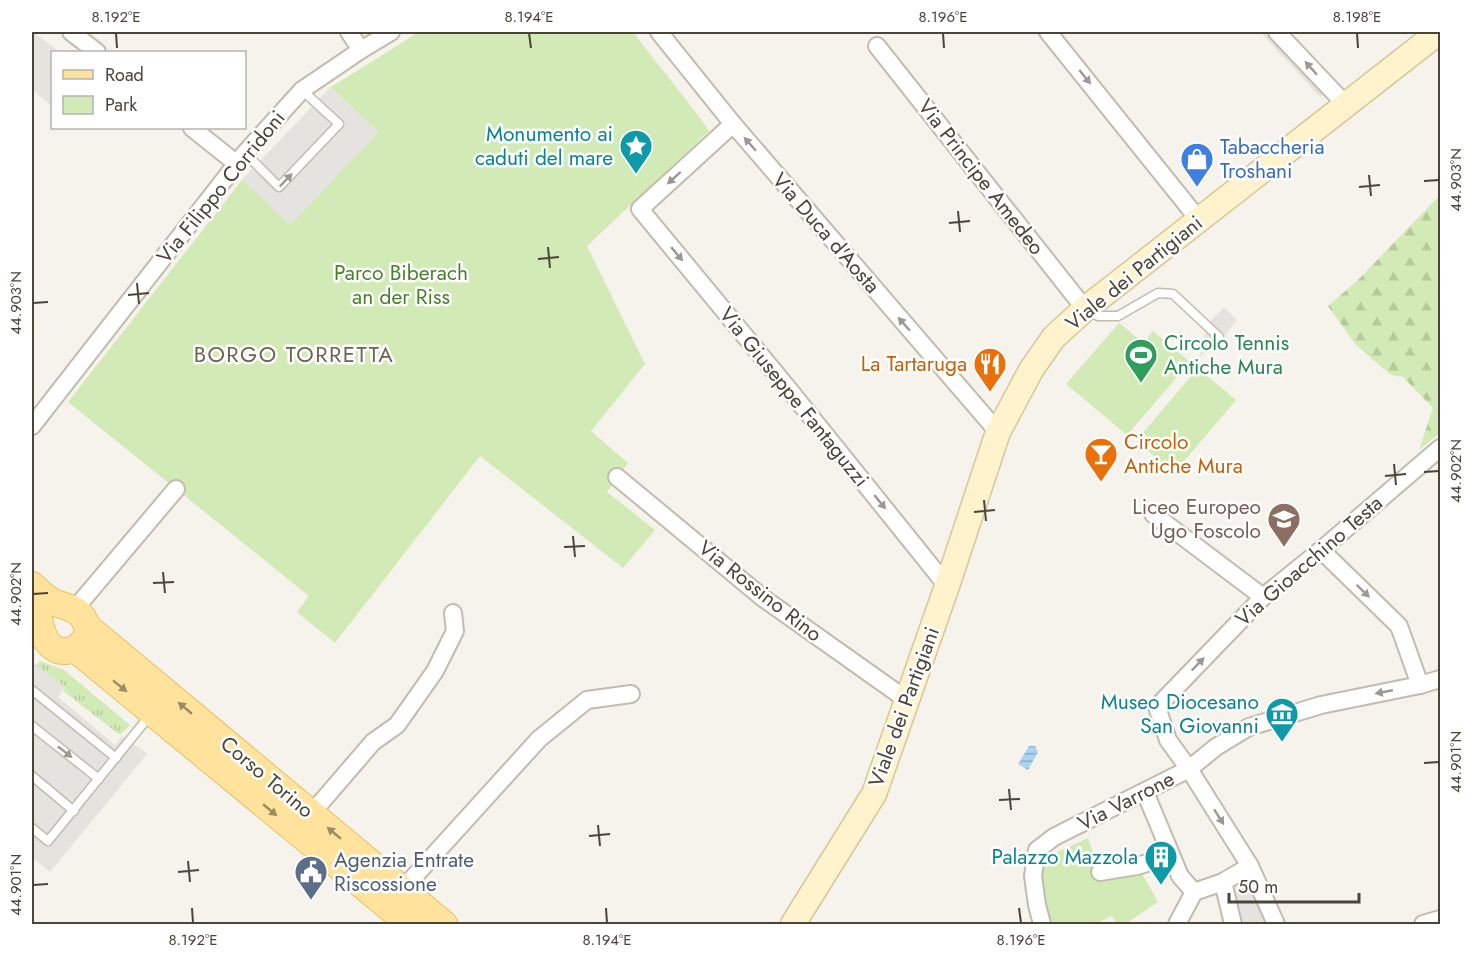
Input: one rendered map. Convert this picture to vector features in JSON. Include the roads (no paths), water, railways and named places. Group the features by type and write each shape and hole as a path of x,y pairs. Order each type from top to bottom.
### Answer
{"main road":[{"name":"Corso Torino","path":"32,585 52,602 82,619 444,924"},
{"path":"75,649 80,645 82,619"},
{"name":"Corso Torino","path":"36,626 48,644 61,651 75,649 409,924"}],"street":[{"path":"71,32 96,51"},
{"path":"349,32 361,50"},
{"name":"Via Duca d'Aosta","path":"659,32 733,124 998,432"},
{"path":"1048,32 1199,220"},
{"path":"1277,32 1346,105"},
{"name":"Viale dei Partigiani","path":"793,924 874,794 998,432 1031,369 1054,337 1085,309 1439,32"},
{"name":"Via Filippo Corridoni","path":"32,426 241,159 303,90 380,34"},
{"name":"Via Principe Amedeo","path":"877,46 1085,309"},
{"name":"Via Giuseppe Fantaguzzi","path":"733,124 640,208 947,586"},
{"path":"194,129 241,159"},
{"name":"Via Gioacchino Testa","path":"1189,769 1168,740 1157,706 1263,597 1440,448"},
{"name":"Via Rossino Rino","path":"617,477 763,598 907,700"},
{"path":"82,619 176,489"},
{"path":"1153,514 1263,597"},
{"path":"1321,550 1399,626 1420,685"},
{"path":"312,814 373,742 397,725 435,671 455,632 453,613"},
{"name":"Via Varrone","path":"1042,924 1033,876 1037,850 1054,837 1189,769 1216,747 1249,727 1321,705 1440,679"},
{"path":"402,890 539,739 587,700 631,694"},
{"path":"1189,769 1250,866 1276,924"},
{"path":"1144,792 1180,876 1194,892"},
{"path":"1100,872 1137,866 1171,856"},
{"path":"1177,924 1194,892 1223,882 1250,866"},
{"path":"1223,882 1233,924"},
{"path":"1423,924 1440,919"}],"lane":[{"path":"241,159 279,187 339,124 303,90"},
{"path":"1085,309 1098,316 1118,316 1158,293 1173,294 1219,337"},
{"path":"32,690 116,758"},
{"path":"32,828 48,841 152,712"},
{"path":"32,726 99,779"},
{"path":"32,776 74,811"}],"water":[{"path":"1029,746 1035,746 1038,752 1028,770 1018,764"}],"place":[{"name":"Monumento ai caduti del mare","path":"636,175"},
{"name":"Tabaccheria Troshani","path":"1197,188"},
{"name":"Circolo Tennis Antiche Mura","path":"1141,384"},
{"name":"La Tartaruga","path":"990,393"},
{"name":"Circolo Antiche Mura","path":"1101,483"},
{"name":"Liceo Europeo Ugo Foscolo","path":"1284,548"},
{"name":"Museo Diocesano San Giovanni","path":"1282,743"},
{"name":"Palazzo Mazzola","path":"1161,886"},
{"name":"Agenzia Entrate Riscossione","path":"311,901"}],"district":[{"name":"BORGO TORRETTA","path":"294,354"}],"park label":[{"name":"Parco Biberach an der Riss","path":"401,285"}]}
